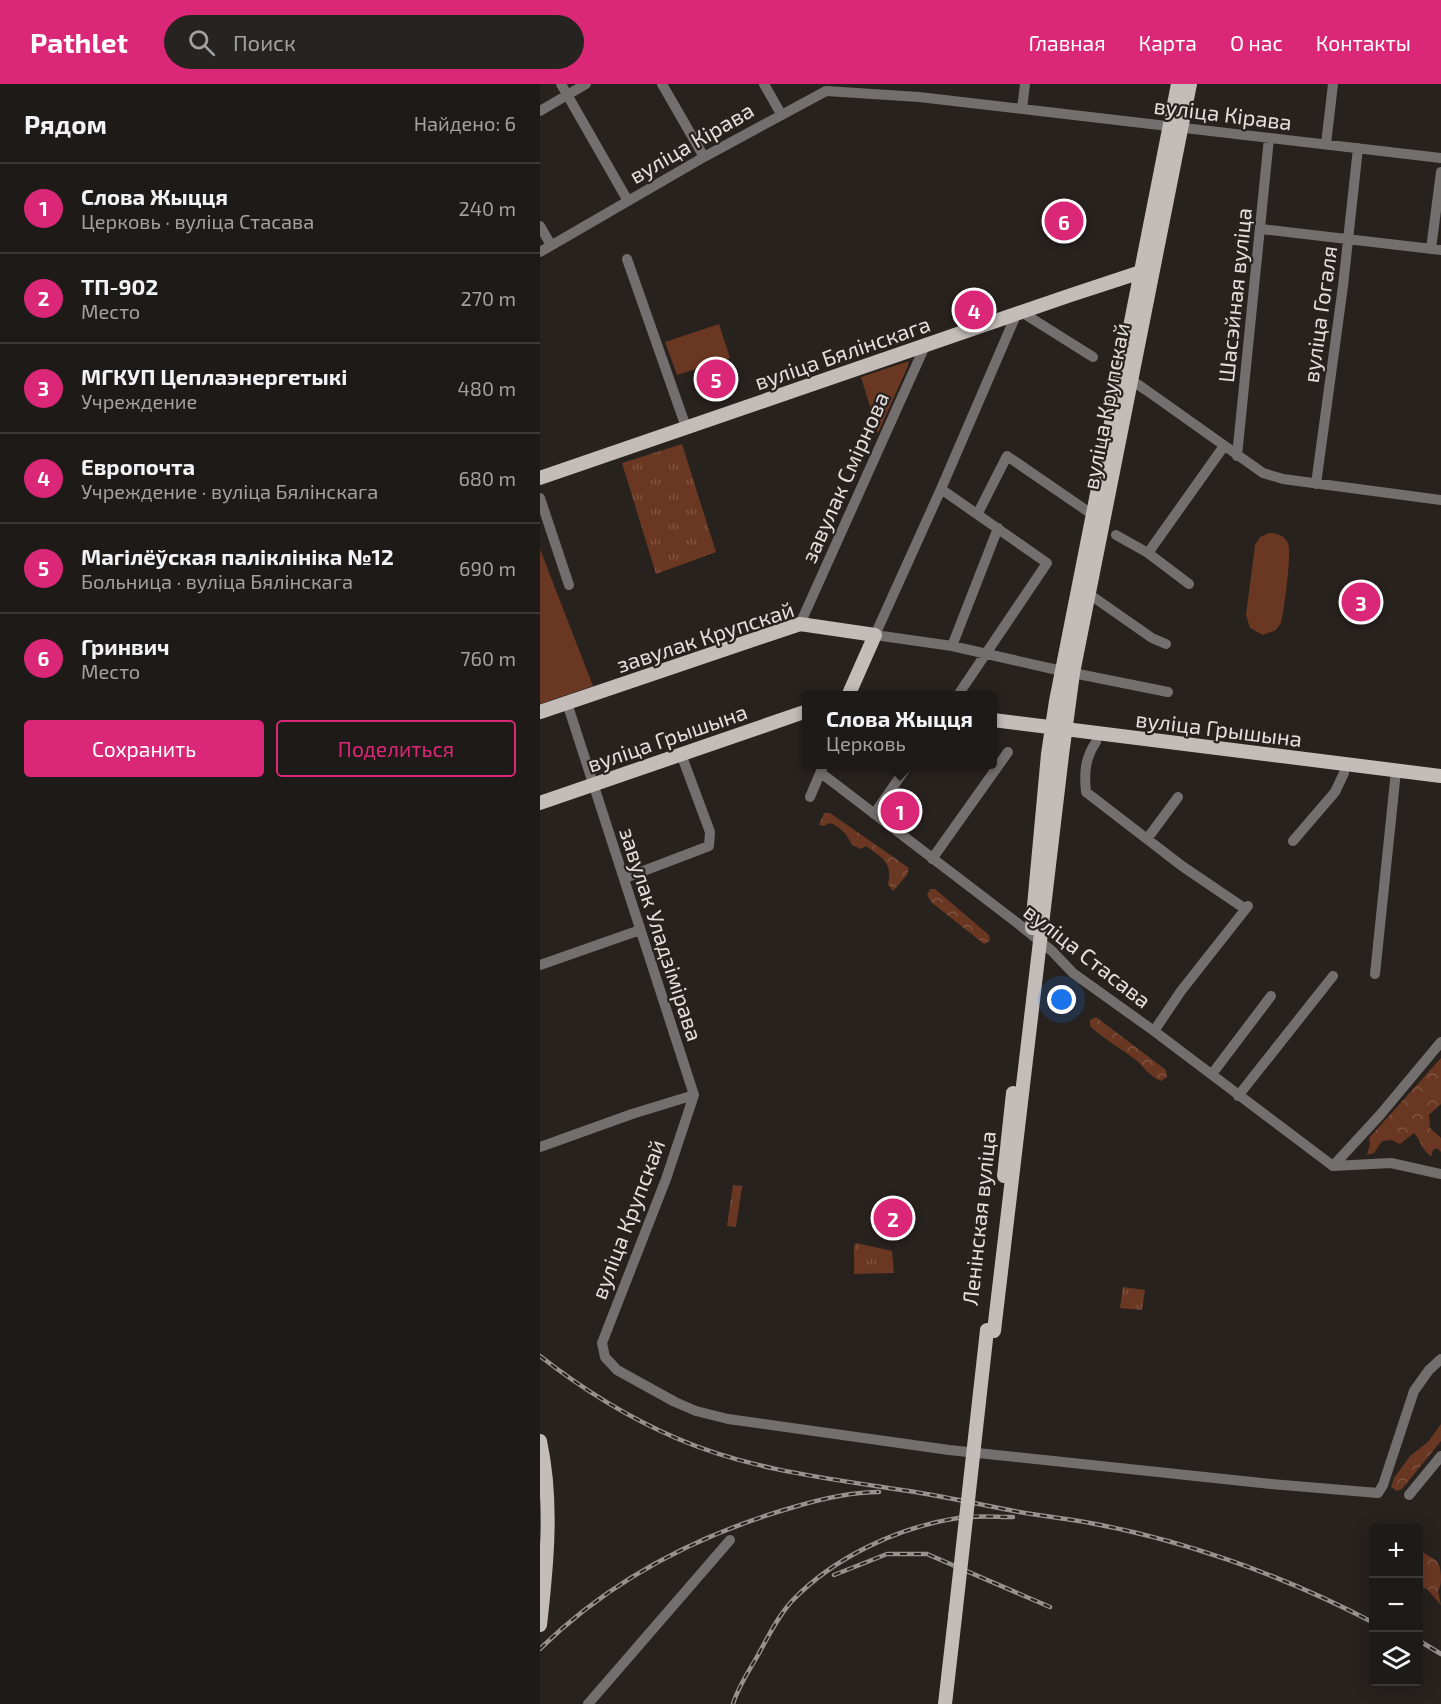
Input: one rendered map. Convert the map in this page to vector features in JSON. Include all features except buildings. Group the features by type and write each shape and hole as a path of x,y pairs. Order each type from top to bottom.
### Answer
{"main road":[{"name":"вуліца Крупскай","path":"1176,127 1178,84"},
{"name":"вуліца Крупскай","path":"1068,672 1089,594 1126,379 1176,127 1190,84"},
{"name":"вуліца Бялінскага","path":"540,478 1019,314 1146,273"},
{"name":"вуліца Крупскай","path":"1058,733 1093,515 1126,379"},
{"name":"завулак Крупскай","path":"540,712 800,624 875,635"},
{"path":"850,691 875,635"},
{"name":"вуліца Грышына","path":"540,803 802,713"},
{"name":"вуліца Грышына","path":"997,721 1096,742 1344,773 1441,776"},
{"name":"вуліца Грышына","path":"997,729 1058,733 1396,775 1441,783"},
{"name":"Ленінская вуліца","path":"953,1704 959,1617 990,1330 1058,733"},
{"path":"540,1441 547,1560 540,1625"},
{"name":"Ленінская вуліца","path":"945,1704 959,1617"}],"street":[{"path":"561,84 628,201"},
{"path":"540,111 586,84"},
{"path":"662,84 704,157"},
{"path":"764,84 781,114"},
{"path":"1022,109 1026,84"},
{"path":"1326,144 1333,84"},
{"name":"вуліца Кірава","path":"540,252 704,157 826,91 919,97 1441,158"},
{"name":"Шасэйная вуліца","path":"1237,456 1269,138"},
{"name":"вуліца Гогаля","path":"1316,484 1349,239 1358,148"},
{"path":"1261,229 1436,249 1441,172"},
{"path":"540,226 552,245"},
{"path":"627,259 686,427"},
{"path":"875,635 1019,314 1093,357"},
{"name":"завулак Смірнова","path":"800,624 925,346"},
{"path":"1126,379 1263,473 1283,479 1441,500"},
{"path":"1148,553 1224,446"},
{"path":"978,513 1007,456 1093,515"},
{"path":"941,489 1047,563 991,648 984,653 961,691"},
{"path":"540,498 569,585"},
{"path":"952,646 998,528"},
{"path":"1116,535 1148,553 1190,584"},
{"path":"1089,594 1152,638 1166,644"},
{"name":"завулак Крупскай","path":"875,635 952,646 1168,692"},
{"name":"завулак Уладзімірава","path":"567,703 694,1095"},
{"path":"1096,742 1087,759 1084,775 1086,792 1182,866 1246,907 1181,991 1154,1031"},
{"path":"997,767 1008,752"},
{"path":"625,878 709,846 710,832 681,754"},
{"path":"810,798 822,769"},
{"name":"вуліца Стасава","path":"822,769 874,814 1052,951 1073,973 1333,1166"},
{"path":"874,814 906,769"},
{"path":"932,859 996,769"},
{"path":"1293,841 1335,792 1344,773"},
{"path":"1375,974 1396,775"},
{"path":"1147,839 1178,797"},
{"path":"540,965 640,930"},
{"path":"1238,1096 1333,976"},
{"path":"1212,1074 1271,996"},
{"path":"1333,1166 1380,1115 1441,1042"},
{"path":"540,1147 632,1114 694,1095"},
{"name":"вуліца Крупскай","path":"694,1095 666,1179 602,1343 605,1357 617,1371 696,1411 728,1419 973,1453 1378,1493 1383,1485 1414,1391 1429,1370 1441,1359"},
{"path":"1333,1166 1391,1163 1441,1174"},
{"path":"1409,1495 1441,1456"},
{"path":"588,1704 730,1540"}],"green space":[{"path":"719,324 730,358 677,375 665,342"},
{"path":"909,361 908,366 878,433 861,377"},
{"path":"682,444 716,552 656,574 622,463"},
{"path":"1269,533 1280,535 1286,540 1289,558 1281,623 1276,630 1263,635 1250,628 1246,615 1255,545 1260,537"},
{"path":"540,549 593,686 540,704"},
{"path":"824,813 830,813 909,868 907,875 893,891 888,884 889,870 885,861 866,846 861,849 852,845 837,826 829,823 824,826 819,825"},
{"path":"930,889 935,889 989,935 990,941 984,944 931,902 927,895"},
{"path":"1096,1017 1166,1070 1167,1077 1161,1081 1153,1076 1136,1060 1095,1031 1090,1026 1090,1020"},
{"path":"1441,1058 1441,1104 1429,1115 1430,1128 1441,1138 1441,1152 1437,1148 1433,1150 1431,1156 1425,1151 1414,1133 1400,1144 1391,1140 1382,1141 1374,1153 1367,1155 1369,1138"},
{"path":"733,1185 742,1186 736,1227 727,1226"},
{"path":"856,1243 892,1251 894,1273 854,1274 854,1246"},
{"path":"1123,1287 1145,1290 1142,1310 1120,1308"},
{"path":"1441,1424 1441,1441 1402,1489 1397,1491 1391,1487 1394,1478 1410,1456 1428,1442"},
{"path":"1423,1553 1437,1561 1439,1565 1441,1581 1438,1591 1441,1605 1423,1588"}],"railway":[{"path":"540,1356 588,1390 640,1421 676,1438 732,1458 791,1472 924,1493 1117,1528 1154,1537 1267,1574 1369,1621"},
{"path":"540,1649 567,1624 626,1581 691,1546 724,1531 804,1504 847,1495 879,1492"},
{"path":"733,1704 744,1679 782,1613 809,1585 827,1571 869,1546 936,1522 979,1516 1013,1517"},
{"path":"834,1575 887,1554 927,1554 1050,1607"},
{"path":"1423,1643 1441,1654"}],"place":[{"name":"Гринвич","path":"1064,221"},
{"name":"Европочта","path":"974,310"},
{"name":"Магілёўская паліклініка №12","path":"716,379"},
{"name":"МГКУП Цеплаэнергетыкі","path":"1361,602"},
{"name":"Слова Жыцця","path":"900,811"},
{"name":"ТП-902","path":"893,1218"}]}
